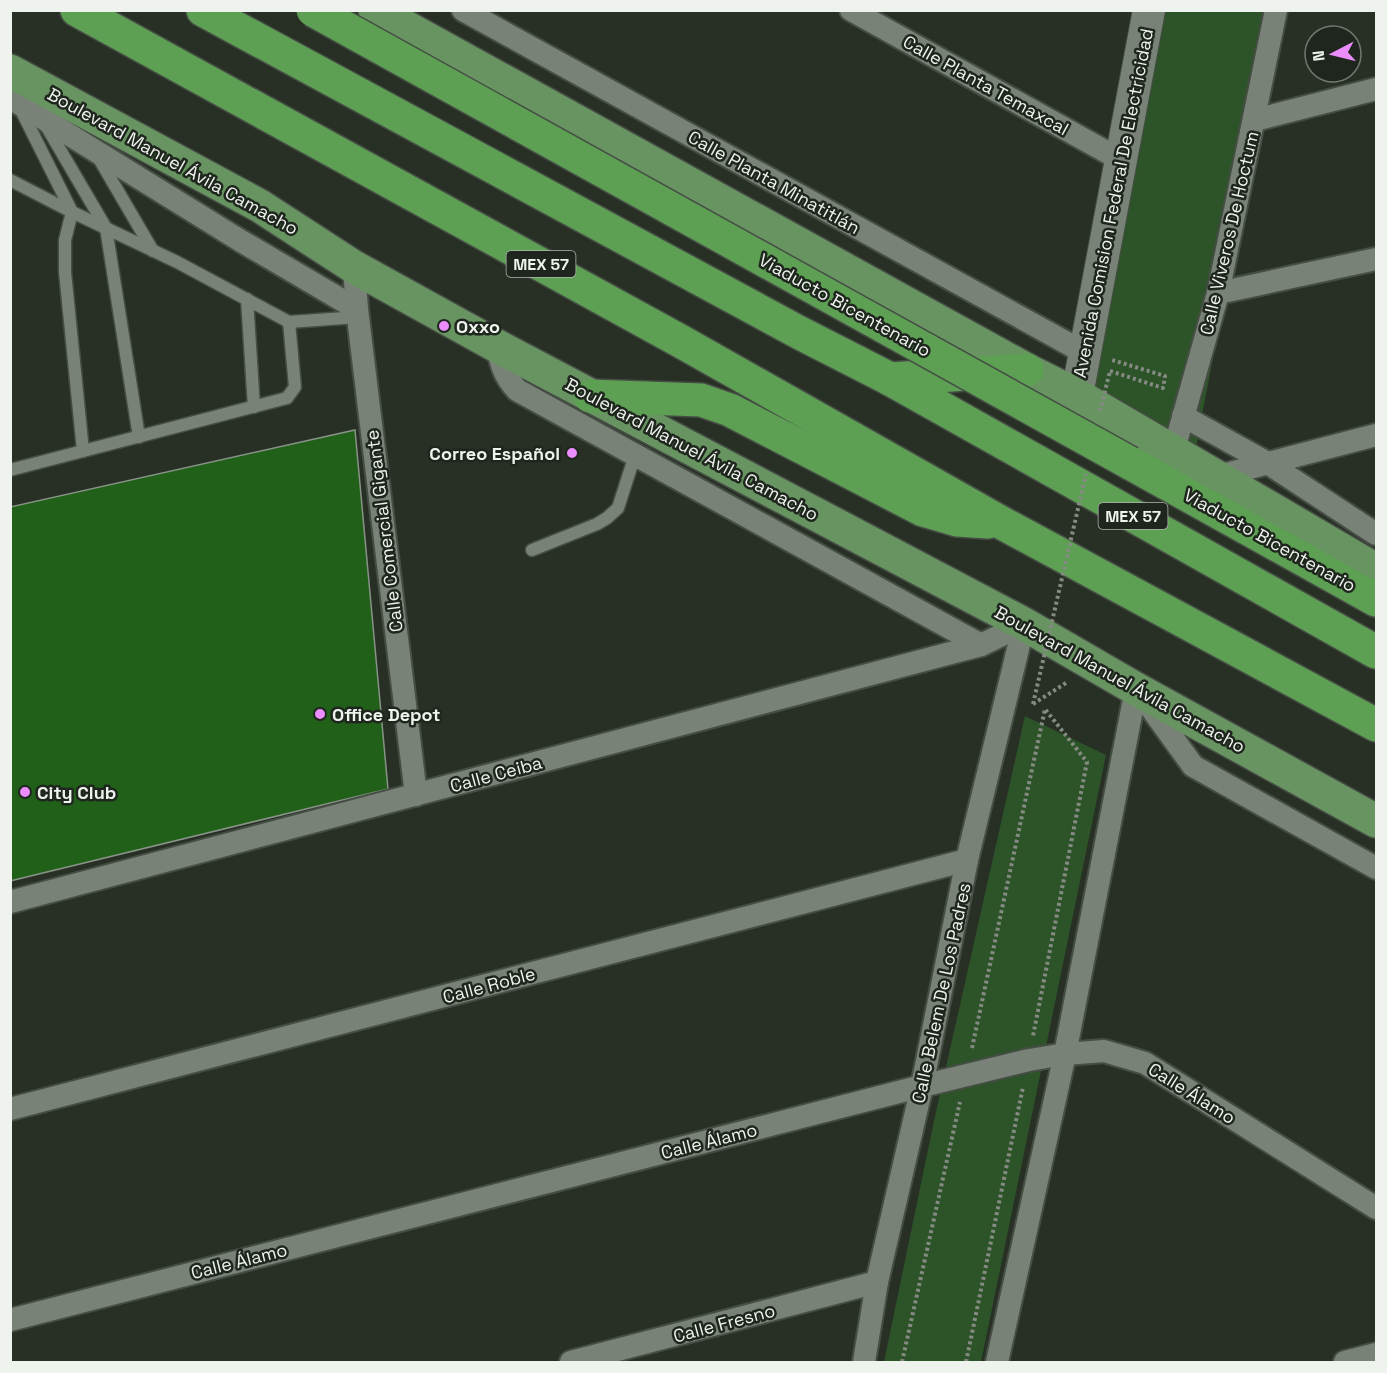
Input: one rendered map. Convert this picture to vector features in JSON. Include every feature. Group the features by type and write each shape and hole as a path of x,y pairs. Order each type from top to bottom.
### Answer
{"highway":[{"name":"MEX 57","path":"76,10 682,342 1002,523 1377,725"},
{"name":"MEX 57","path":"203,10 800,333 890,379 1377,652"},
{"name":"Viaducto Bicentenario","path":"313,10 1377,600"},
{"path":"890,379 1027,370"},
{"path":"590,396 701,400 730,410 922,510 957,520 1002,523"}],"main road":[{"path":"375,10 1027,370 1377,570"},
{"name":"Avenida Comision Federal De Electricidad","path":"1088,406 1085,353 1149,10"},
{"name":"Boulevard Manuel Ávila Camacho","path":"13,90 261,206 354,267 497,346 1024,624 1377,821"}],"street":[{"name":"Calle Planta Minatitlán","path":"463,10 1085,353"},
{"name":"Calle Planta Temaxcal","path":"851,10 1121,160"},
{"name":"Calle Viveros De Hoctum","path":"1173,453 1218,293 1276,10"},
{"path":"1255,120 1377,89"},
{"name":"Boulevard Manuel Ávila Camacho","path":"13,90 40,117 358,313"},
{"path":"1218,293 1377,259"},
{"name":"Calle Comercial Gigante","path":"354,267 416,795"},
{"path":"497,346 502,369 517,390 981,645"},
{"path":"1183,416 1266,462 1377,534"},
{"path":"1215,477 1377,435"},
{"name":"Calle Ceiba","path":"10,902 981,645 1024,624"},
{"name":"Calle Belem De Los Padres","path":"864,1362 877,1282 922,1086 968,860 1024,624"},
{"path":"1137,689 1192,766 1377,868"},
{"path":"997,1362 1065,1054 1137,689"},
{"name":"Calle Roble","path":"10,1109 968,860"},
{"name":"Calle Álamo","path":"10,1320 922,1086 1029,1060 1065,1054 1104,1051 1145,1064 1377,1208"},
{"name":"Calle Fresno","path":"571,1362 877,1282"},
{"path":"1345,1362 1377,1354"}],"lane":[{"path":"13,90 72,212 65,240 65,272 83,451"},
{"path":"40,117 106,228 139,437"},
{"path":"95,150 153,251"},
{"path":"10,180 177,262 289,321 358,313"},
{"path":"247,299 254,406"},
{"path":"10,470 287,398 295,387 289,321"},
{"path":"532,550 597,524 613,513 618,508 635,455"}],"path":[{"path":"1085,353 1165,376 1163,388 1110,371 1088,406"},
{"path":"1033,704 1089,463"},
{"path":"902,1362 1045,710 1087,762"}],"green space":[{"path":"1159,11 1279,11 1193,463 1077,395"},
{"path":"1025,716 1106,755 981,1362 884,1362 935,1116"}],"building":[{"path":"355,430 388,789 10,881 10,507"}],"place":[{"name":"Oxxo","path":"444,326"},
{"name":"Correo Español","path":"572,453"},
{"name":"Office Depot","path":"320,714"},
{"name":"City Club","path":"25,792"}]}
